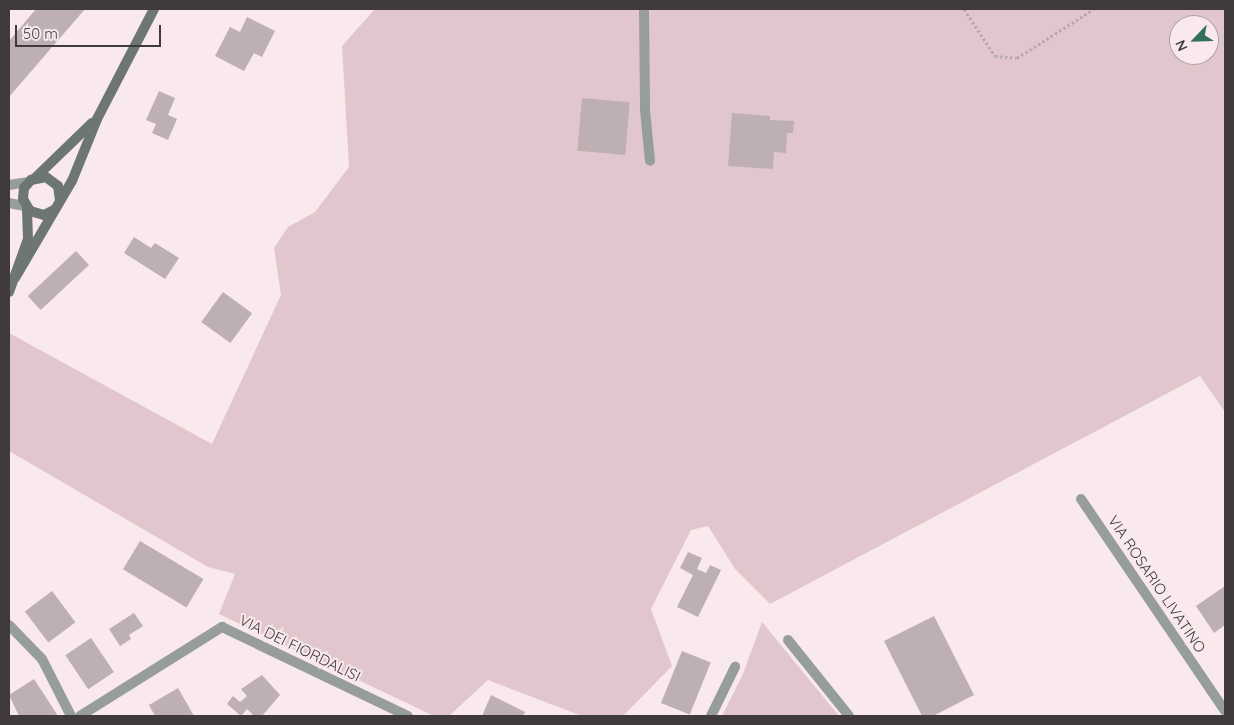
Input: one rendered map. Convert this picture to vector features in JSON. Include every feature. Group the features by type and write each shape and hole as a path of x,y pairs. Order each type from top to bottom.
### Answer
{"street":[{"path":"15,278 45,231 54,210 72,181 97,119 154,9"},
{"path":"644,9 645,110 650,161"},
{"path":"9,292 28,239 23,191 32,180 97,119"},
{"path":"9,186 32,180 53,180 59,189 60,200"},
{"path":"9,203 26,207 41,215 54,210"},
{"name":"VIA ROSARIO LIVATINO","path":"1081,499 1225,711"},
{"path":"9,625 42,659 71,716"},
{"name":"VIA DEI FIORDALISI","path":"80,716 222,627 408,716"},
{"path":"788,640 849,716"},
{"path":"711,716 735,668"}],"path":[{"path":"964,9 995,56 1017,58 1094,9"}],"shaded area":[{"path":"375,9 1225,9 1225,412 1200,376 770,604 735,569 708,526 691,530 651,609 672,666 623,716 582,716 488,680 449,716 434,716 219,614 235,574 208,567 9,451 9,333 212,444 281,295 274,248 288,227 315,212 349,167 342,46"},
{"path":"762,622 839,716 722,716 743,674"}],"building":[{"path":"36,9 85,9 9,97 9,41"},
{"path":"247,17 275,31 262,57 254,53 244,71 215,56 230,27 240,32"},
{"path":"159,91 175,98 168,115 177,119 168,140 152,133 156,124 146,120"},
{"path":"582,98 630,102 625,155 577,151"},
{"path":"732,113 770,116 770,120 794,121 793,133 787,133 786,153 774,152 773,169 728,166"},
{"path":"134,237 151,248 155,243 179,258 165,279 124,253"},
{"path":"76,251 89,265 41,310 28,296"},
{"path":"223,292 252,313 230,343 201,322"},
{"path":"140,541 203,579 186,607 123,569"},
{"path":"688,552 702,558 697,569 706,573 710,565 721,570 698,617 677,607 693,575 680,568"},
{"path":"1225,586 1225,625 1214,633 1196,606"},
{"path":"52,591 75,622 48,643 25,611"},
{"path":"134,613 143,626 129,635 131,639 120,646 109,629"},
{"path":"934,616 974,695 933,716 922,716 884,641"},
{"path":"91,638 114,672 88,689 65,655"},
{"path":"682,651 711,663 690,715 661,703"},
{"path":"262,675 280,695 262,716 254,716 247,709 241,716 227,704 233,696 240,702 247,696 241,689"},
{"path":"34,679 58,716 19,716 9,695"},
{"path":"178,688 194,716 155,716 149,705"},
{"path":"491,695 525,712 523,716 482,716"}]}
